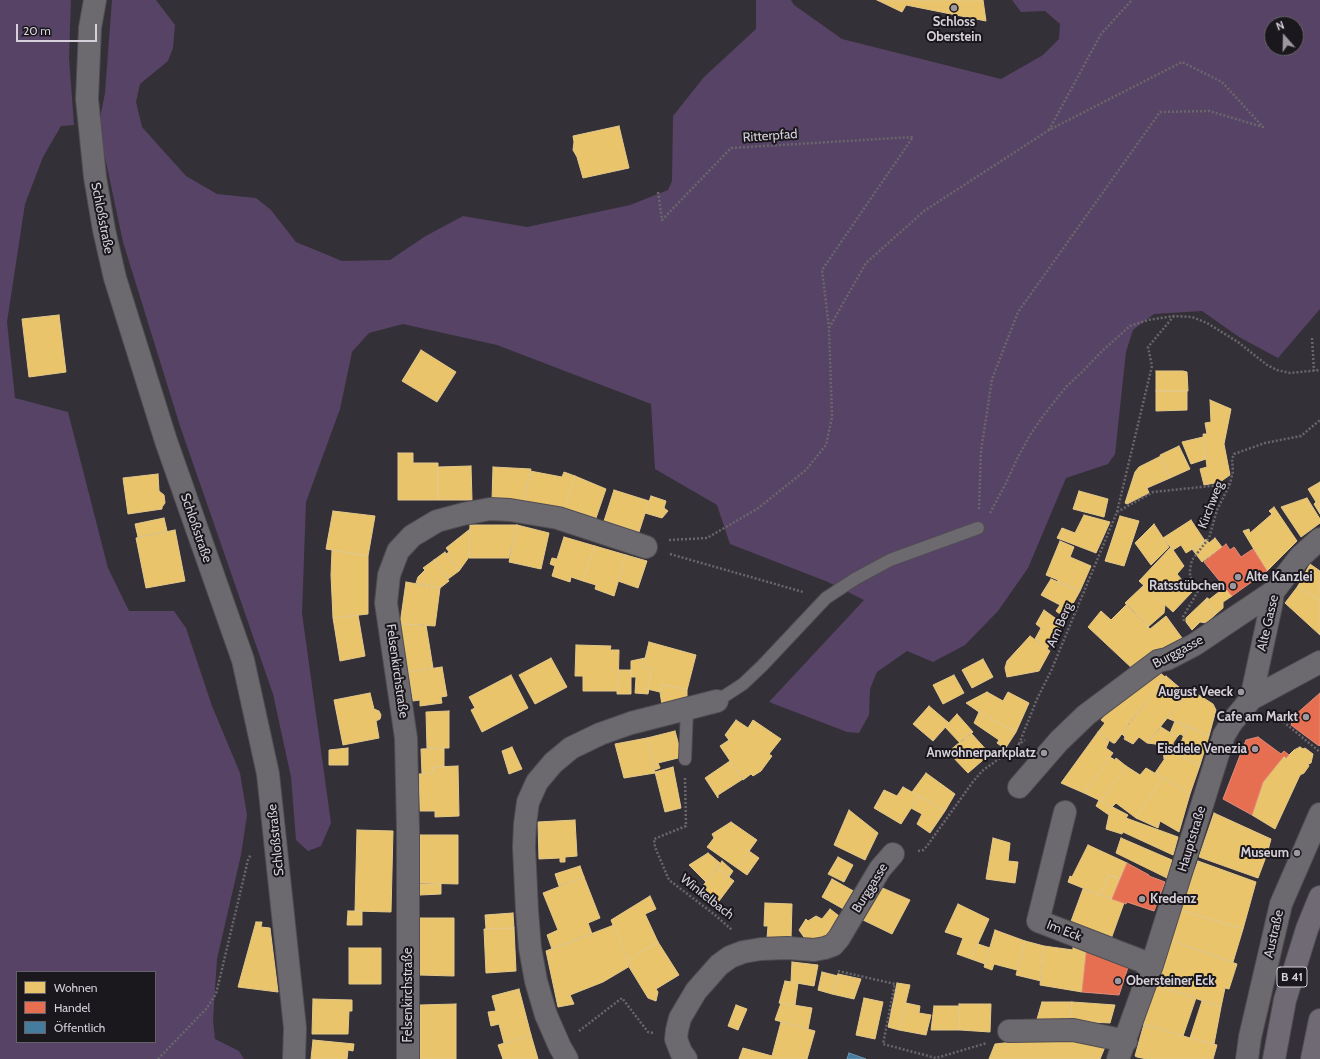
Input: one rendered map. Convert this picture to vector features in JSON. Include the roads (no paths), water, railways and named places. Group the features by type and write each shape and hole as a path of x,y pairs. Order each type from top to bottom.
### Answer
{"main road":[{"name":"B 41","path":"1274,1059 1286,1000 1307,929 1320,897"},
{"path":"1312,1059 1320,1020"}],"street":[{"name":"Schloßstraße","path":"95,0 90,28 87,99 94,177 115,278 166,441 243,660 268,774 295,1028 294,1059"},
{"name":"Felsenkirchstraße","path":"408,1059 408,830 406,738 386,603 389,575 398,551 412,536 437,521 490,509 510,510 558,518 646,547"},
{"name":"Alte Gasse","path":"1251,699 1273,592 1300,557 1320,539"},
{"name":"Burggasse","path":"1019,787 1059,741 1086,715 1158,661 1194,645 1273,592"},
{"name":"Hauptstraße","path":"1122,1050 1152,965 1224,735 1232,722 1251,699 1320,662"},
{"path":"564,1053 546,1015 538,988 530,948 524,847 528,802 537,782 553,763 571,748 600,734 631,723 716,701"},
{"name":"Im Eck","path":"1064,812 1038,921 1152,965"},
{"name":"Austraße","path":"1247,1059 1250,1037 1281,904 1320,814"},
{"name":"Burggasse","path":"686,1059 681,1052 676,1039 680,1018 696,991 720,965 730,957 743,952 761,949 787,948 814,950 834,945 880,869 893,854"},
{"path":"1009,1031 1073,1030 1122,1050"}],"lane":[{"path":"716,701 742,684 762,666 826,598 855,579 890,560 978,528"},
{"path":"685,759 687,709"}],"place":[{"name":"Schloss Oberstein","path":"954,8"},
{"name":"Alte Kanzlei","path":"1238,577"},
{"name":"Ratsstübchen","path":"1233,586"},
{"name":"August Veeck","path":"1241,692"},
{"name":"Cafe am Markt","path":"1306,717"},
{"name":"Eisdiele Venezia","path":"1255,749"},
{"name":"Anwohnerparkplatz","path":"1044,753"},
{"name":"Museum","path":"1297,853"},
{"name":"Kredenz","path":"1142,899"},
{"name":"Obersteiner Eck","path":"1118,981"}]}
